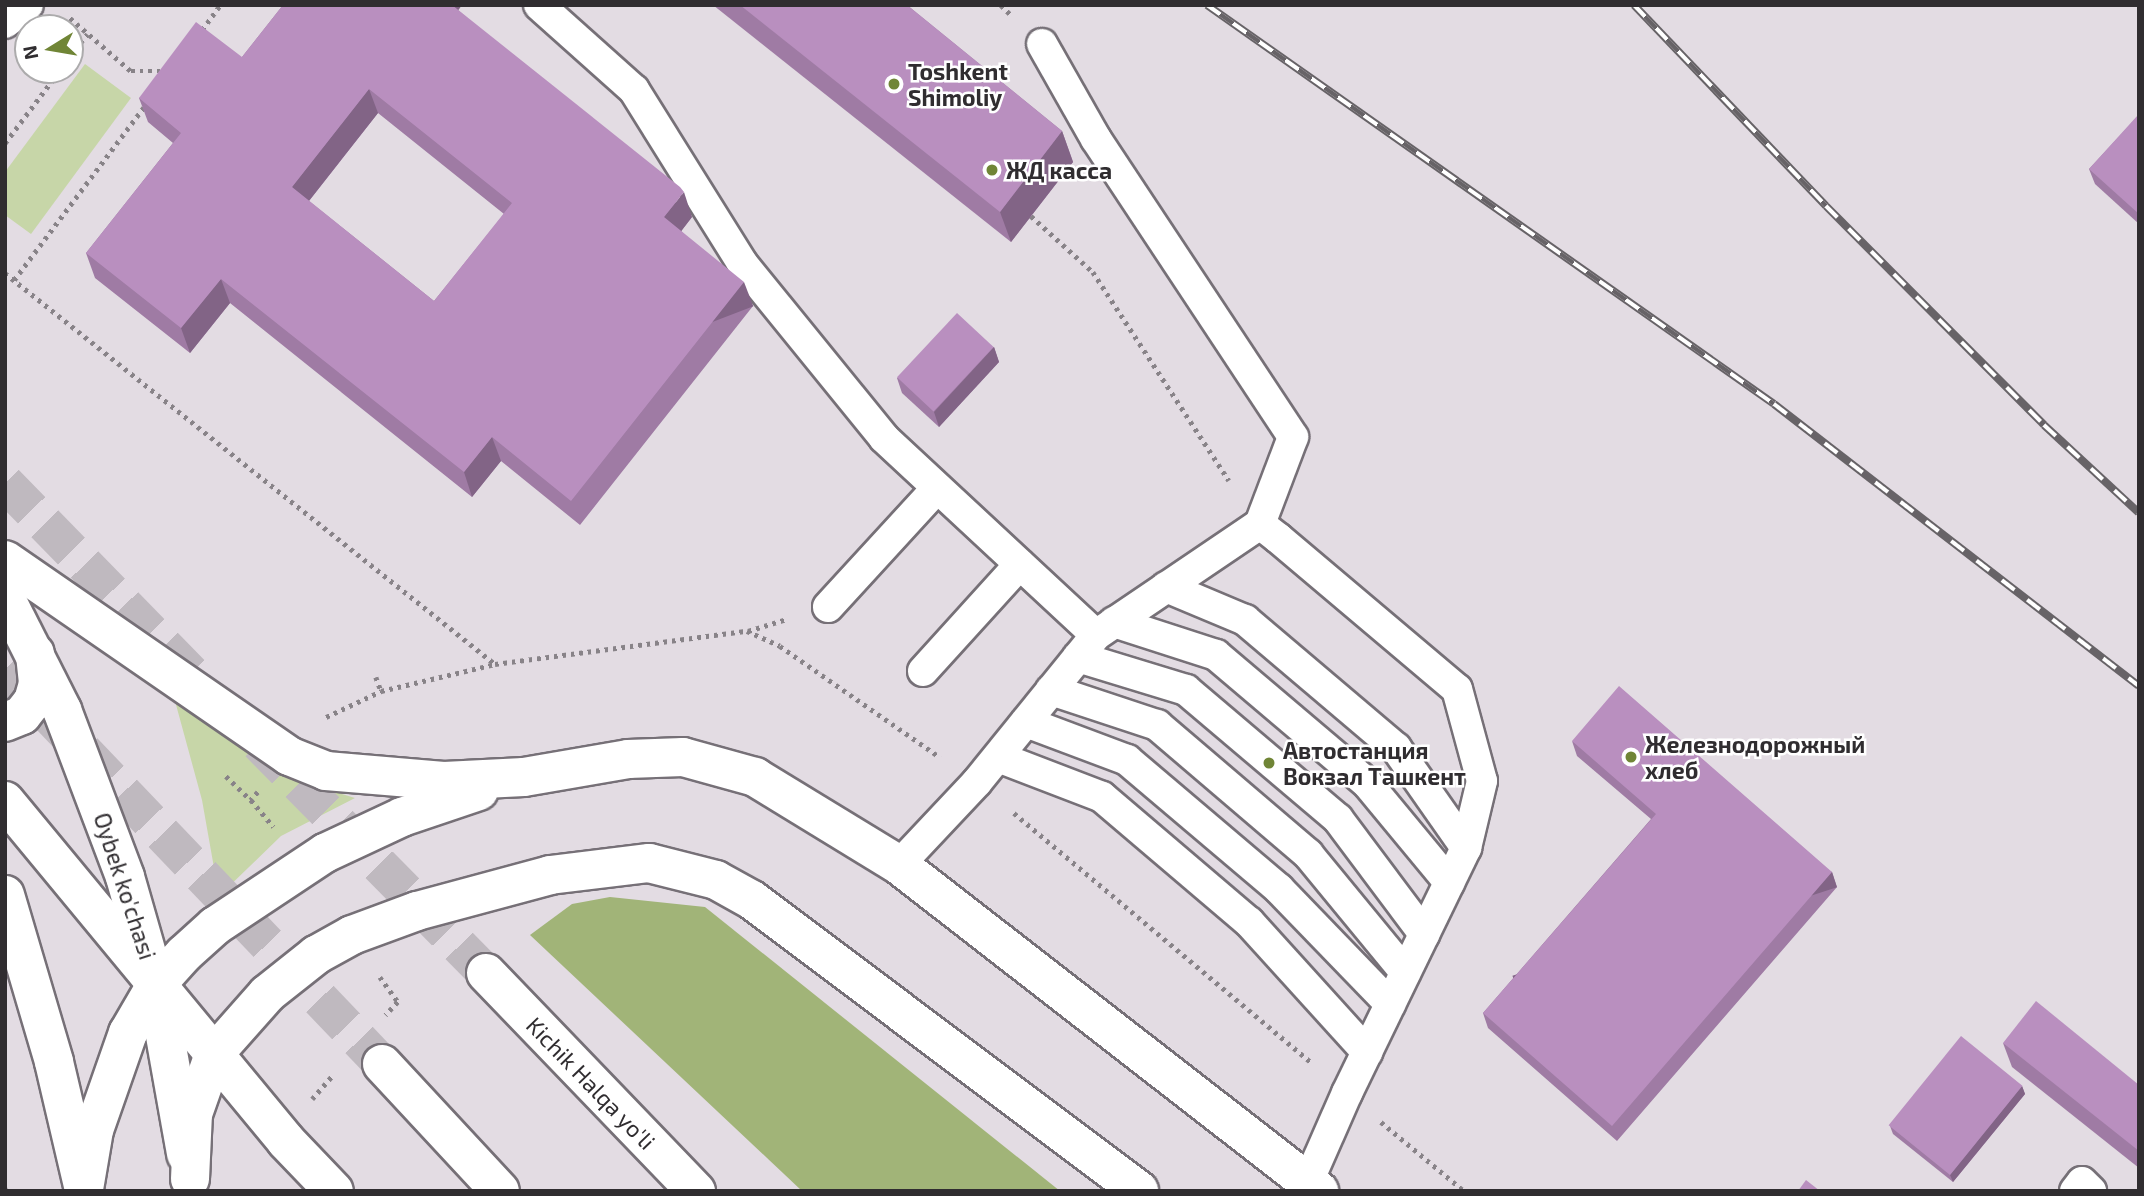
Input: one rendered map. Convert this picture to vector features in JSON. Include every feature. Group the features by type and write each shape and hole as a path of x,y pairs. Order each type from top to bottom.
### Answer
{"main road":[{"path":"5,560 289,756 312,767 379,778 524,777"},
{"name":"Oybek ko'chasi","path":"5,597 34,650 87,772 156,985 191,1185"},
{"path":"5,722 22,715 33,701 38,683 34,650"},
{"path":"84,1190 94,1130 109,1079 128,1033 156,985 215,926 325,853 402,817 524,777 628,759 705,760 783,791 900,864 1314,1186"},
{"path":"5,802 286,1142 334,1191"},
{"path":"191,1185 193,1114 214,1054 284,980 316,955 363,930 417,911 550,876 610,864 660,864 716,880 752,900 1139,1191"},
{"path":"5,895 50,1049 84,1190"},
{"name":"Kichik Halqa yo'li","path":"486,974 696,1191"},
{"path":"382,1063 500,1191"}],"lane":[{"path":"5,23 28,5"},
{"path":"539,5 634,90 742,263 884,438 1096,638 1186,690 1338,819 1424,934"},
{"path":"900,864 998,757 1096,638 1260,524 1293,436 1096,139 1042,44"},
{"path":"828,607 937,488"},
{"path":"1260,524 1457,689 1482,781 1466,848 1367,1052 1314,1186"},
{"path":"923,671 1020,564"},
{"path":"1166,587 1245,620 1396,748 1466,848"},
{"path":"1096,638 1216,655 1367,783 1449,882"},
{"path":"1051,690 1157,725 1308,854 1405,972"},
{"path":"1026,722 1127,760 1279,888 1390,1004"},
{"path":"998,757 1102,797 1249,922 1367,1052"},
{"path":"2075,1191 2082,1182 2091,1191"}],"path":[{"path":"196,38 220,5"},
{"path":"84,38 87,34 131,71 171,71 163,82"},
{"path":"5,143 49,84"},
{"path":"14,280 155,93"},
{"path":"1031,216 1093,272 1181,412 1260,524"},
{"path":"5,273 495,664"},
{"path":"376,677 381,691"}],"green space":[{"path":"84,65 131,98 31,234 5,215 5,172 70,84 84,84"},
{"path":"175,701 258,758 303,782 355,798 281,836 219,896 202,800"},
{"path":"610,897 705,907 1060,1191 802,1191 530,935 572,904"}],"building":[{"path":"283,5 452,5 684,192 664,217 744,282 571,501 492,437 464,472 221,279 181,328 86,253 181,133 139,98 196,22 242,57","holes":["369,89 512,203 434,301 292,187"]},
{"name":"Toshkent Shimoliy","path":"740,5 907,5 1062,131 1000,212"},
{"path":"2139,115 2139,214 2089,169"},
{"path":"957,313 994,347 934,411 897,377"},
{"path":"1619,686 1832,872 1612,1126 1483,1013 1656,814 1572,741"},
{"path":"2036,1001 2139,1085 2139,1151 2003,1043"},
{"path":"1961,1036 2022,1086 1950,1175 1889,1125"},
{"path":"1806,1180 1820,1191 1798,1191"}],"tunnel":[{"path":"5,483 202,685"},
{"path":"5,669 382,1064"},
{"path":"259,743 486,973"}],"railway":[{"path":"1207,5 1774,404 2139,686"},
{"path":"1634,5 1826,206 2044,425 2139,513"}],"place":[{"name":"Toshkent Shimoliy","path":"894,84"},
{"name":"ЖД касса","path":"992,170"},
{"name":"Железнодорожный хлеб","path":"1631,757"},
{"name":"Автостанция Вокзал Ташкент","path":"1269,763"}]}
